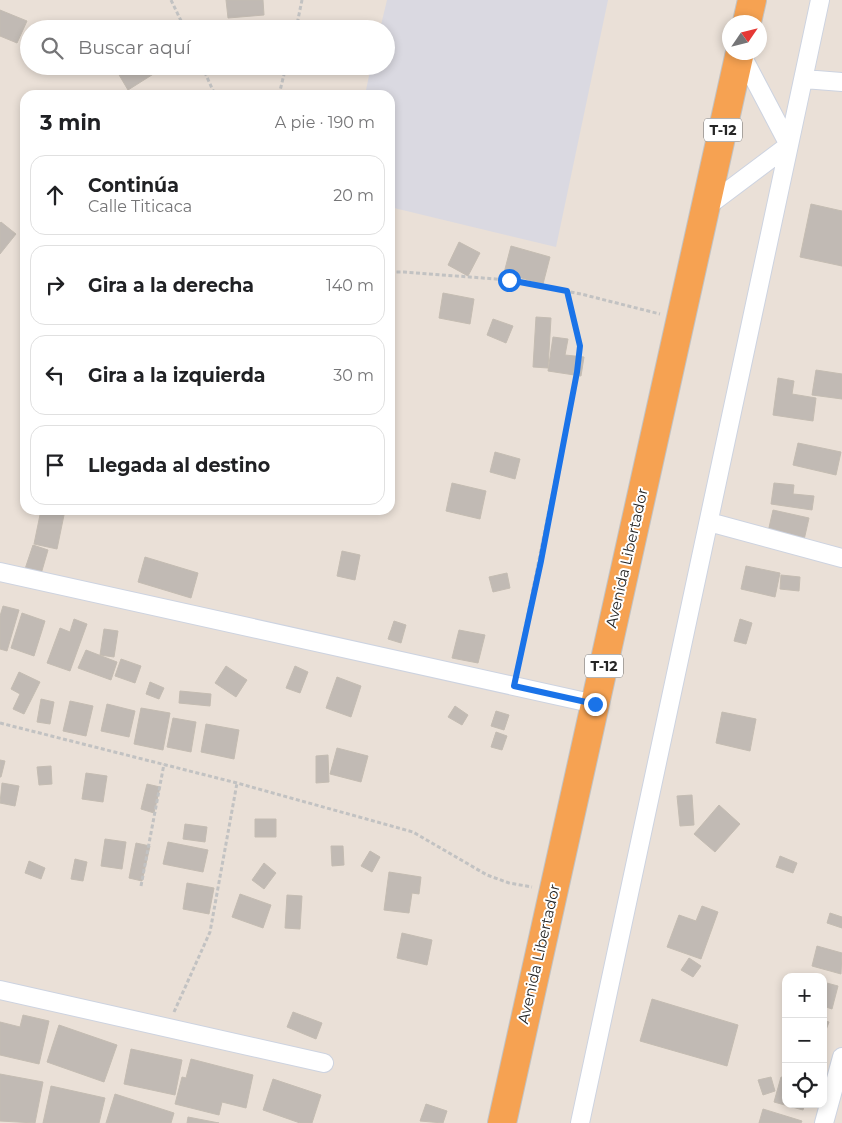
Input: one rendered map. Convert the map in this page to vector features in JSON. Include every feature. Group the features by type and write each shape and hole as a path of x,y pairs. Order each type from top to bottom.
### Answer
{"highway":[{"path":"749,15 752,0"},
{"name":"Avenida Libertador","path":"502,1123 738,60"}],"street":[{"path":"580,1123 820,0"},
{"path":"744,60 789,145"},
{"path":"804,79 842,82"},
{"path":"705,208 789,145"},
{"path":"709,522 842,558"},
{"path":"0,572 595,704"},
{"path":"0,990 324,1063"},
{"path":"824,1123 842,1057"}],"path":[{"path":"171,0 181,20"},
{"path":"298,20 302,0"},
{"path":"206,75 213,90"},
{"path":"280,90 284,75"},
{"path":"395,272 509,280 567,291 681,320"},
{"path":"514,686 541,561 577,372 580,346 567,291"},
{"path":"0,723 237,782 413,832 487,875 509,883 554,891"},
{"path":"141,886 164,764"},
{"path":"167,1028 210,932 237,782"}],"shaded area":[{"path":"387,0 608,0 556,247 395,208 395,90 366,90 369,75 395,75 395,20 382,20"}],"building":[{"path":"226,0 263,0 264,15 228,18"},
{"path":"0,10 25,20 20,20 20,36 17,43 0,36"},
{"path":"119,75 152,75 128,90"},
{"path":"811,204 842,211 842,266 800,257"},
{"path":"0,223 16,234 0,254"},
{"path":"459,242 480,253 468,276 448,265"},
{"path":"511,246 550,257 543,284 504,273"},
{"path":"443,293 474,299 470,324 439,318"},
{"path":"536,317 551,318 548,368 533,367"},
{"path":"493,319 513,326 506,343 487,335"},
{"path":"553,337 568,339 565,355 584,357 581,376 548,371"},
{"path":"816,370 842,374 842,399 812,395"},
{"path":"778,378 794,381 792,394 816,398 813,421 773,415"},
{"path":"798,443 841,452 836,475 793,465"},
{"path":"495,452 520,459 515,479 490,472"},
{"path":"452,483 486,491 480,519 446,511"},
{"path":"774,483 794,485 793,494 814,496 812,510 771,504"},
{"path":"773,510 809,518 804,540 768,532"},
{"path":"40,515 64,515 57,549 34,544"},
{"path":"33,545 48,550 41,574 25,569"},
{"path":"342,551 360,555 355,580 337,576"},
{"path":"145,557 198,573 191,598 138,582"},
{"path":"746,566 780,573 775,597 741,589"},
{"path":"507,573 510,588 493,592 489,577"},
{"path":"781,575 800,577 799,591 780,589"},
{"path":"3,606 19,610 7,651 0,649 0,616"},
{"path":"22,613 45,621 34,656 11,648"},
{"path":"74,619 87,624 70,671 47,663 60,628 70,632"},
{"path":"740,619 752,623 746,644 734,641"},
{"path":"394,621 406,625 401,643 388,639"},
{"path":"104,629 118,631 114,657 100,655"},
{"path":"459,630 485,635 478,663 452,658"},
{"path":"86,650 117,662 111,680 78,668"},
{"path":"121,659 141,666 135,683 115,676"},
{"path":"226,666 247,680 236,697 215,683"},
{"path":"295,666 308,672 300,693 286,688"},
{"path":"19,672 40,682 24,714 13,709 20,694 11,689"},
{"path":"337,677 361,686 351,717 326,708"},
{"path":"150,682 164,688 159,699 146,694"},
{"path":"180,691 211,694 210,706 179,703"},
{"path":"41,699 54,702 50,724 37,722"},
{"path":"70,701 93,706 86,736 63,731"},
{"path":"107,704 135,711 129,737 101,731"},
{"path":"455,706 468,715 462,725 448,717"},
{"path":"141,708 170,713 163,750 134,744"},
{"path":"496,711 509,715 504,730 491,726"},
{"path":"722,712 756,719 750,751 716,743"},
{"path":"173,718 196,722 191,752 167,747"},
{"path":"206,724 239,730 234,759 201,752"},
{"path":"496,732 507,736 502,750 491,747"},
{"path":"337,748 368,756 361,782 330,774"},
{"path":"328,755 329,782 316,783 316,756"},
{"path":"0,760 5,761 1,777 0,777"},
{"path":"51,766 52,784 39,785 37,767"},
{"path":"86,773 107,776 103,802 82,799"},
{"path":"2,783 19,786 15,806 0,803"},
{"path":"147,784 160,787 154,813 141,809"},
{"path":"692,795 694,825 680,826 677,796"},
{"path":"719,805 740,824 715,852 694,834"},
{"path":"255,819 276,819 276,837 255,837"},
{"path":"185,824 207,827 205,842 183,839"},
{"path":"105,839 126,842 122,869 101,866"},
{"path":"168,842 208,850 203,872 163,864"},
{"path":"136,843 150,846 142,881 129,878"},
{"path":"331,846 343,846 344,865 332,866"},
{"path":"370,851 380,857 372,872 361,866"},
{"path":"780,856 797,863 793,873 776,867"},
{"path":"75,859 87,862 83,881 71,879"},
{"path":"29,861 45,868 41,879 25,873"},
{"path":"264,863 276,873 264,889 252,880"},
{"path":"389,872 421,877 419,894 412,893 409,913 384,910"},
{"path":"187,883 214,888 209,914 183,909"},
{"path":"240,894 271,905 263,928 232,917"},
{"path":"287,895 302,896 300,929 285,928"},
{"path":"702,906 718,912 701,959 667,947 679,915 696,921"},
{"path":"830,913 842,917 842,928 827,923"},
{"path":"402,933 432,940 427,965 397,958"},
{"path":"817,946 842,953 841,974 812,966"},
{"path":"689,958 701,966 693,977 681,970"},
{"path":"827,983 838,986 832,1009 827,1007"},
{"path":"652,999 738,1025 727,1066 640,1041"},
{"path":"293,1012 322,1023 316,1039 287,1027"},
{"path":"23,1015 49,1021 39,1064 0,1055 0,1022 20,1027"},
{"path":"59,1025 117,1045 104,1082 47,1062"},
{"path":"131,1049 182,1060 175,1095 124,1084"},
{"path":"191,1059 253,1075 246,1108 222,1102 219,1115 175,1104 182,1077 186,1078"},
{"path":"0,1074 43,1082 35,1123 0,1121"},
{"path":"771,1077 775,1091 763,1095 758,1080"},
{"path":"781,1077 782,1077 782,1104 774,1102"},
{"path":"273,1079 321,1095 312,1123 300,1123 263,1110"},
{"path":"51,1086 105,1098 99,1123 43,1123"},
{"path":"115,1094 174,1113 171,1123 106,1123"},
{"path":"426,1104 447,1111 443,1123 420,1121"},
{"path":"763,1109 802,1121 801,1123 759,1123"},
{"path":"188,1117 219,1123 187,1123"}],"route":[{"path":"509,280 567,291 580,346 565,438 514,686 595,704"}]}
